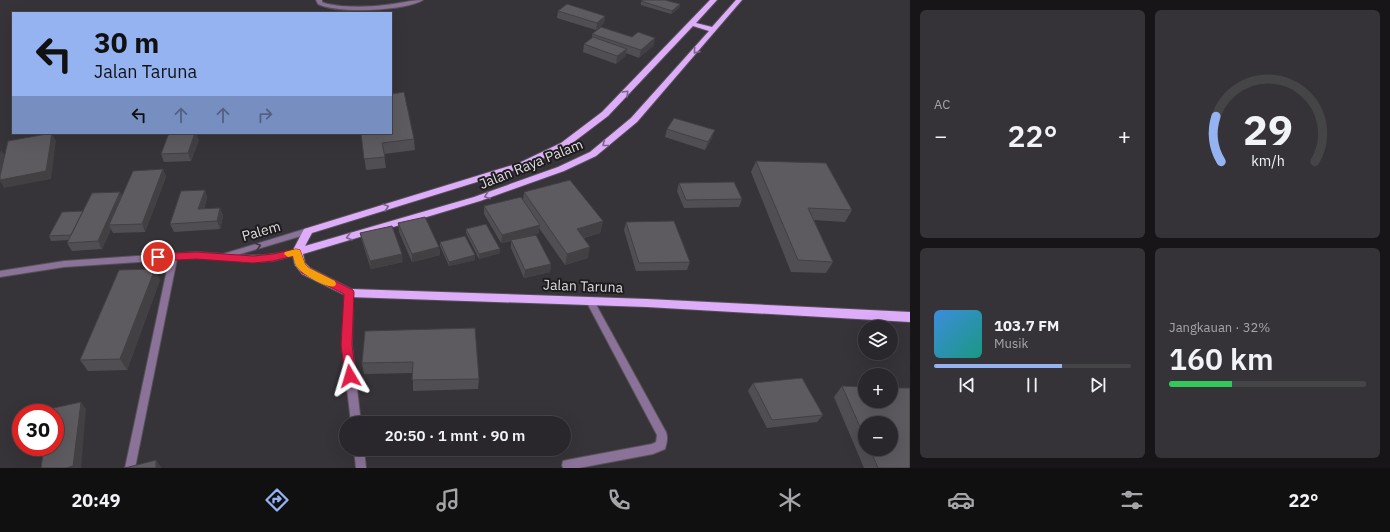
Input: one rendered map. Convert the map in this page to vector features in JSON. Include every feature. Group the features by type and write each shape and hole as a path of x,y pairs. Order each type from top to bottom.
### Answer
{"main road":[{"name":"Jalan Raya Palam","path":"308,231 522,165 564,145 605,114 714,0"},
{"name":"Jalan Raya Palam","path":"296,252 477,200 560,170 583,159 598,150 634,120 739,0"},
{"path":"692,24 714,30"},
{"path":"296,252 308,231"},
{"name":"Jalan Taruna","path":"296,252 300,265 306,271 349,292 590,301 910,317"}],"street":[{"path":"319,0 320,3 324,5 355,9 389,7 420,0"},
{"name":"Palem","path":"221,257 308,231"},
{"path":"0,274 64,264 174,256 253,259 273,258 296,252"},
{"path":"130,468 174,256"},
{"path":"349,292 347,345 355,416"},
{"path":"567,465 653,449 662,445 663,440 662,435 590,301"},
{"path":"360,456 361,468"}],"building":[{"path":"665,0 680,4 672,11 641,1"},
{"path":"567,4 605,16 597,23 558,11"},
{"path":"601,27 632,37 638,32 655,38 641,50 592,34"},
{"path":"593,37 627,49 617,56 584,44"},
{"path":"404,92 414,139 382,143 385,157 364,159 361,134 392,134 392,94"},
{"path":"674,118 715,130 708,142 667,129"},
{"path":"52,134 46,171 0,180 8,141"},
{"path":"169,134 195,134 188,153 161,154"},
{"path":"756,161 826,163 852,210 808,208 833,262 798,260"},
{"path":"163,169 142,224 109,225 133,171"},
{"path":"570,180 603,221 577,229 590,247 567,254 524,192"},
{"path":"734,182 742,199 686,200 679,183"},
{"path":"205,190 198,209 220,208 217,221 170,224 181,191"},
{"path":"120,192 98,241 67,243 92,193"},
{"path":"521,197 540,225 502,235 484,206"},
{"path":"83,211 71,235 49,236 62,212"},
{"path":"425,217 439,247 412,254 398,223"},
{"path":"674,221 690,262 639,263 626,222"},
{"path":"486,224 500,249 479,254 466,229"},
{"path":"392,226 402,254 370,261 360,233"},
{"path":"536,235 551,264 525,270 511,240"},
{"path":"465,236 475,255 449,262 440,242"},
{"path":"155,269 120,359 80,360 119,270"},
{"path":"475,328 479,379 412,380 413,362 362,363 365,331"},
{"path":"802,378 823,415 772,420 753,383"},
{"path":"842,386 858,387 858,408 898,408 898,388 910,388 910,468 878,468 873,456 898,456 898,416 858,416 858,422"},
{"path":"81,402 73,466 66,468 41,468 43,456 64,456 64,406"},
{"path":"156,460 156,468 125,468"}],"slow traffic":[{"path":"288,254 296,252 300,265 306,271 331,284"}],"route":[{"path":"158,257 196,255 253,259 273,258 296,252 300,265 306,271 349,292 347,345 350,376"}]}
